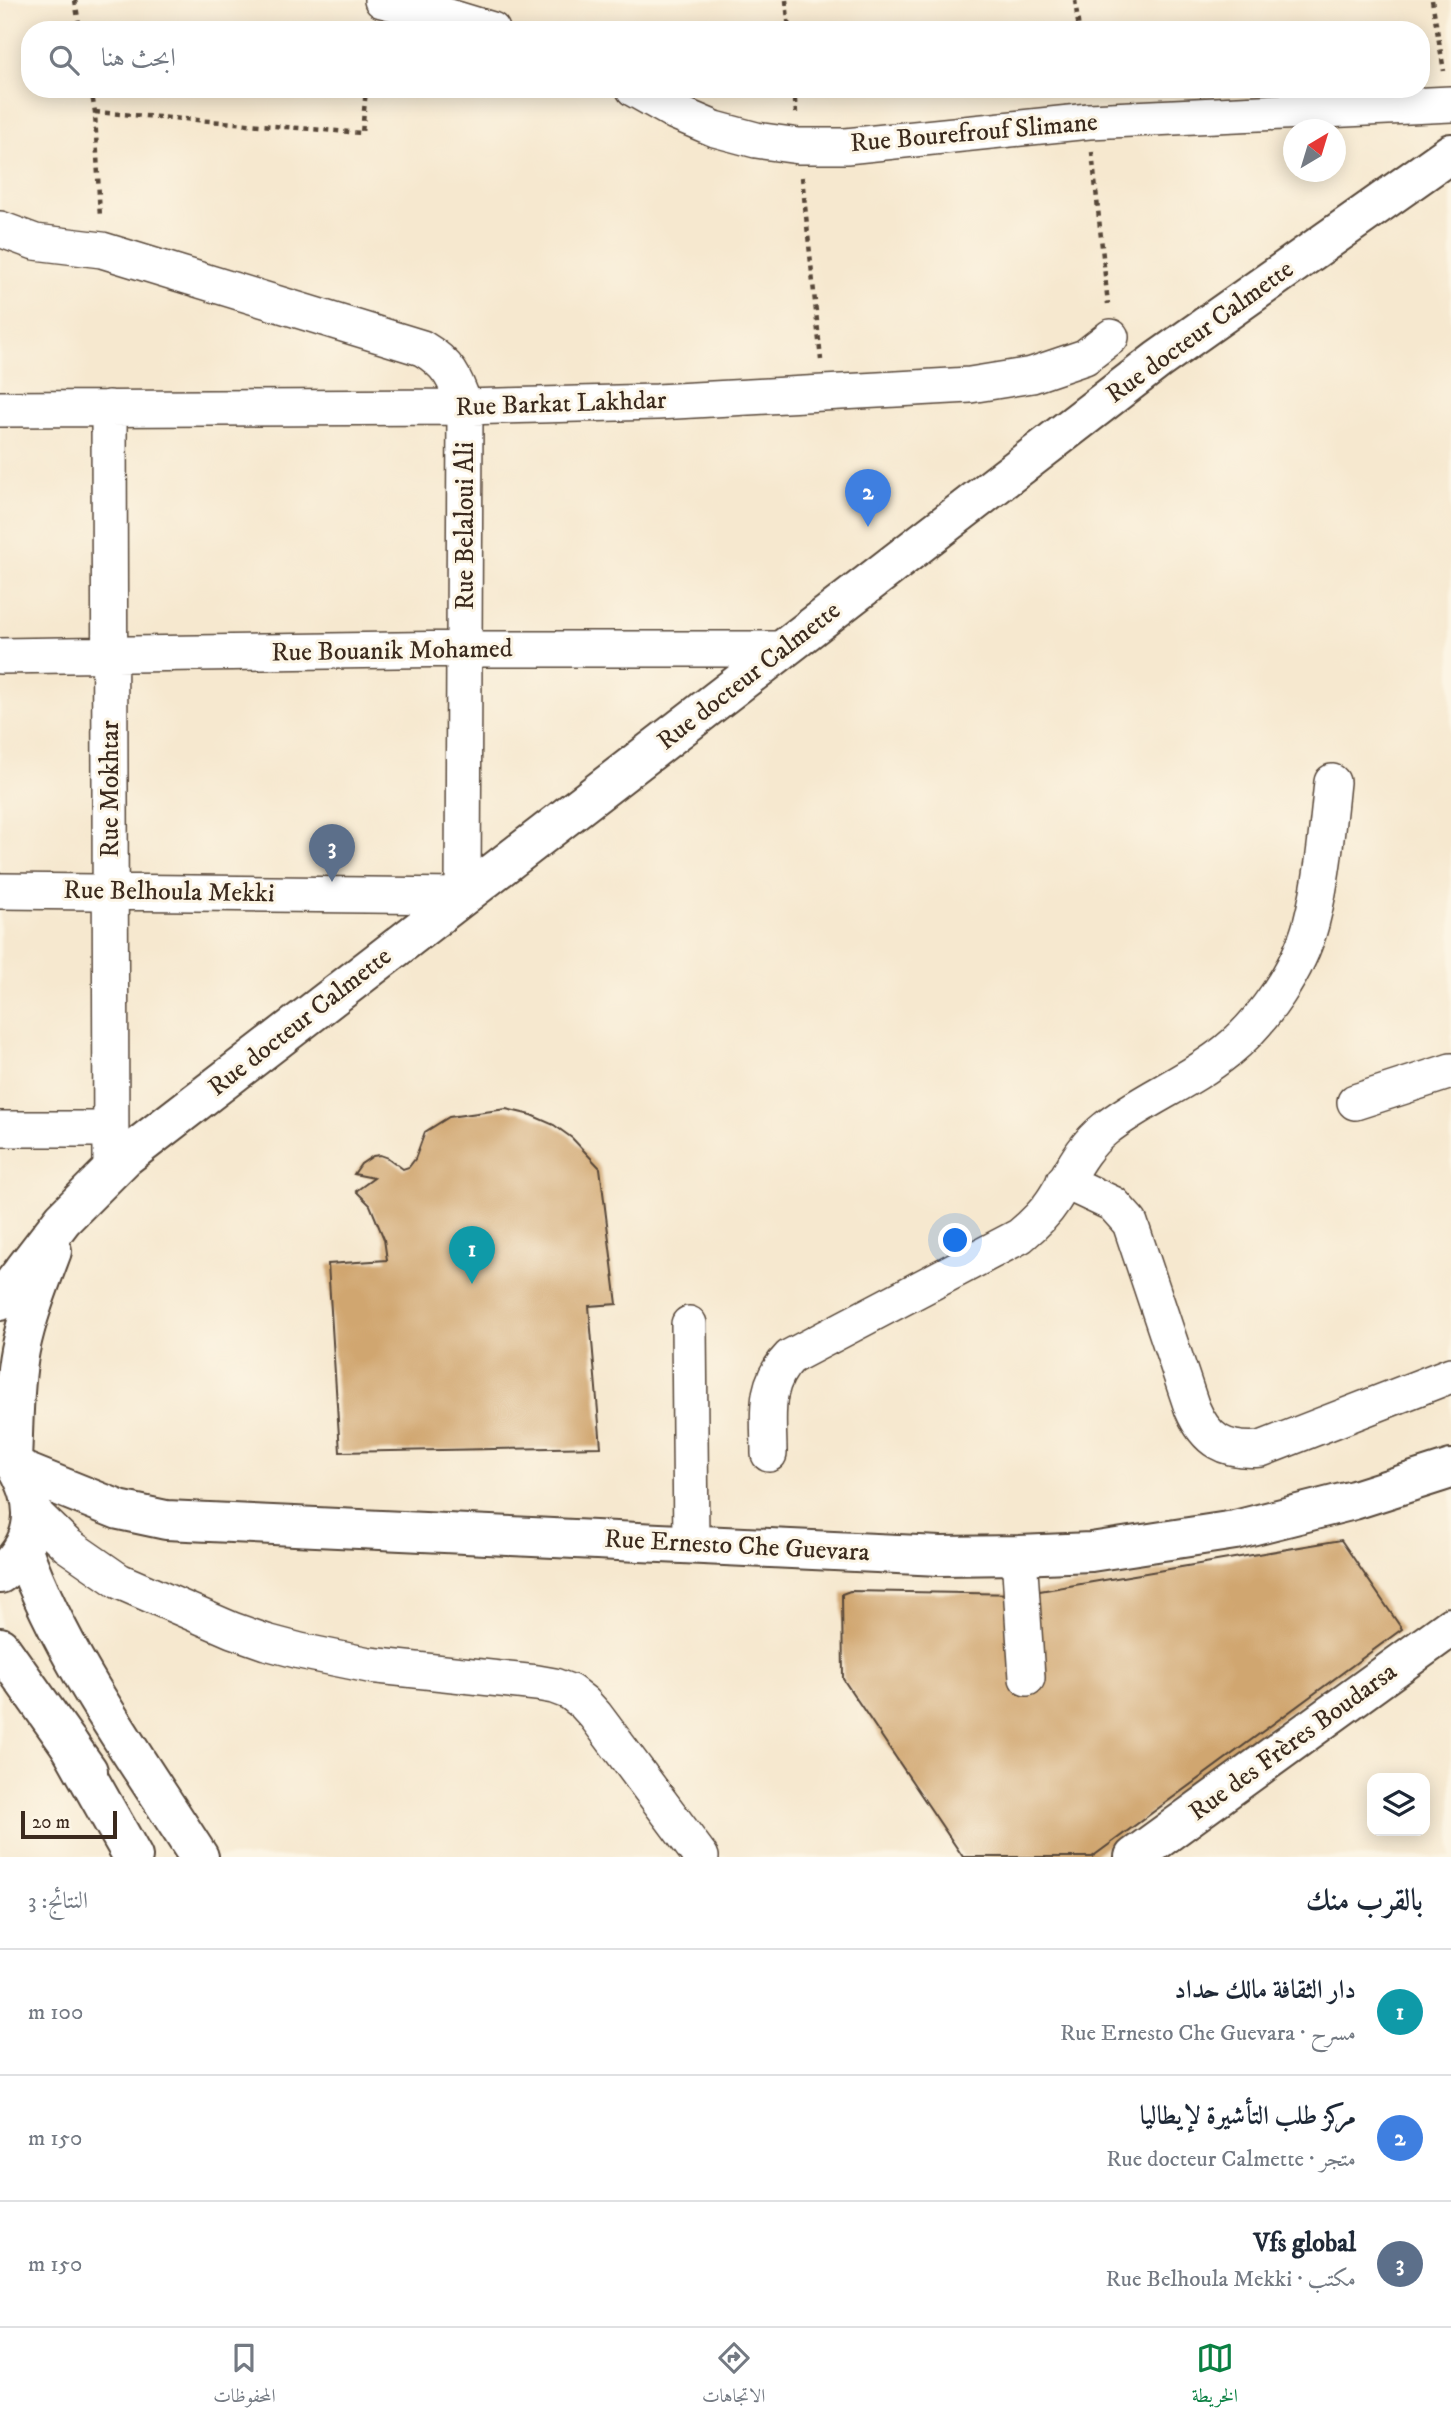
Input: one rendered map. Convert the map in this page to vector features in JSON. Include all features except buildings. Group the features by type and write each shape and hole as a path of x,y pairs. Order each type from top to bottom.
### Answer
{"main road":[{"name":"Rue docteur Calmette","path":"0,1301 63,1219 110,1170 1158,360 1451,153"},
{"name":"Rue docteur Calmette","path":"11,1460 20,1350 63,1219"},
{"path":"11,1460 33,1506 32,1527 11,1562 46,1605 77,1665 199,1857"},
{"name":"Rue Ernesto Che Guevara","path":"11,1460 119,1510 166,1520 940,1556 1091,1552 1235,1530 1354,1500 1451,1469"},
{"name":"Rue des Frères Boudarsa","path":"1134,1857 1451,1627"},
{"path":"0,1647 150,1857"},
{"path":"69,1744 133,1857"}],"street":[{"path":"382,0 462,21"},
{"name":"Rue Bourefrouf Slimane","path":"650,98 715,129 756,140 799,146 846,146 1089,121 1450,104"},
{"path":"0,210 35,242"},
{"path":"0,229 35,242 102,250 422,348 436,357 456,379 465,407"},
{"name":"Rue Barkat Lakhdar","path":"0,409 465,407 657,402 970,386 1032,375 1085,357 1111,337"},
{"name":"Rue Belaloui Ali","path":"463,897 465,407"},
{"name":"Rue Mokhtar","path":"109,408 110,1170"},
{"name":"Rue Bouanik Mohamed","path":"0,656 464,649 784,649"},
{"path":"769,1454 769,1397 772,1382 779,1368 790,1357 1020,1236 1038,1221 1053,1202 1075,1161 1106,1128 1227,1051 1262,1015 1290,973 1311,927 1321,878 1332,782"},
{"name":"Rue Belhoula Mekki","path":"0,891 463,897"},
{"path":"1355,1102 1451,1071"},
{"path":"0,1129 110,1129"},
{"path":"1064,1181 1114,1204 1130,1223 1192,1408 1199,1424 1211,1437 1226,1447 1244,1451 1261,1449 1451,1375"},
{"path":"690,1324 691,1543"},
{"path":"33,1512 67,1545 119,1581 265,1642 369,1665 537,1683 570,1692 595,1715 701,1857"},
{"path":"1019,1555 1027,1678"}],"path":[{"path":"75,0 78,21"},
{"path":"786,0 788,21"},
{"path":"1076,0 1078,21"},
{"path":"1432,0 1450,104"},
{"path":"92,98 102,250"},
{"path":"95,113 362,133 365,98"},
{"path":"795,98 825,392"},
{"path":"1089,121 1111,337"}],"place":[{"name":"مركز طلب التأشيرة لإيطاليا","path":"868,527"},
{"name":"Vfs global","path":"332,882"},
{"name":"دار الثقافة مالك حداد","path":"472,1284"}]}
